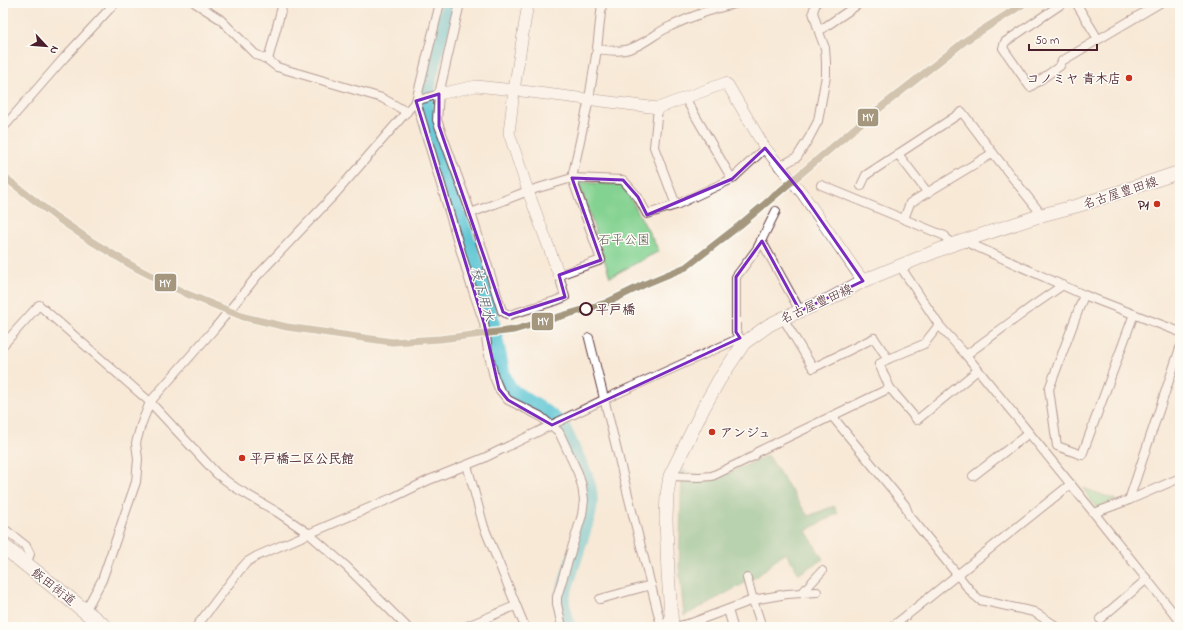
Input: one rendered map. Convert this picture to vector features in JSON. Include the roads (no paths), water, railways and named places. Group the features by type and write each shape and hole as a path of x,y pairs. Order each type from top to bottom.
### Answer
{"highway":[{"name":"飯田街道","path":"3,546 105,627"}],"main road":[{"name":"名古屋豊田線","path":"673,627 668,574 666,519 667,494 670,476 704,407 742,340 783,318 830,299 863,282 951,245 1180,172"}],"street":[{"path":"3,128 64,58 115,3"},
{"path":"195,3 220,19 255,54 268,60 277,67 382,98 407,112"},
{"path":"268,60 282,3"},
{"path":"440,3 418,100 470,282 484,323 488,351 494,376 499,390 508,400 530,410 553,424 559,432 578,473 582,486 584,500 582,515 557,597 562,627"},
{"path":"460,3 439,94 437,120 471,213 502,311 509,315 565,297 559,275 528,191 509,133 514,90 528,3"},
{"path":"559,275 601,260 572,178 589,99 597,49 602,3"},
{"path":"597,49 614,51 626,50 642,43 669,26 689,18 738,3"},
{"path":"779,167 797,157 818,121 826,76 826,62 825,48 813,12 816,3"},
{"path":"819,31 860,3"},
{"path":"1063,3 1005,42 1003,48 1030,87 1060,66 1062,61 1160,3"},
{"path":"1076,3 1098,39"},
{"path":"85,610 102,580 136,482 138,459 136,443 150,402 215,328 257,276 336,193 418,100 476,86 658,108 725,83 728,85 765,148 779,167 802,193 863,282"},
{"path":"685,98 732,179"},
{"path":"658,108 654,147 676,205"},
{"path":"861,186 866,175 962,112 1042,215"},
{"path":"471,213 528,191 572,178 623,180 638,197 647,214 676,205 732,179 765,148"},
{"path":"904,219 910,203 993,153"},
{"path":"898,154 928,193"},
{"path":"821,186 945,236 951,245"},
{"path":"196,627 247,562 257,556 467,465 605,399 742,340 736,332 736,277 757,249 776,211"},
{"path":"762,240 800,311"},
{"path":"964,241 1084,295 1180,332"},
{"path":"900,266 940,325 1071,484 1180,621"},
{"path":"966,355 1063,285"},
{"path":"1057,446 1049,389 1084,295"},
{"path":"3,345 39,305 150,402 217,474 236,488 277,512 308,533 347,567 407,627"},
{"path":"1057,446 1082,455 1134,314"},
{"path":"783,318 813,368 874,338 888,359"},
{"path":"940,325 924,344 879,364 890,388 917,420 978,370"},
{"path":"589,338 632,515 660,621 673,627 696,625 753,600 787,594 817,592"},
{"path":"1129,500 1180,348"},
{"path":"670,476 712,476 754,456 758,451 890,388"},
{"path":"832,416 905,506 909,515 980,600 1034,612 1053,624 1054,627"},
{"path":"973,476 1029,433"},
{"path":"1045,453 1057,446"},
{"path":"467,465 484,526 515,606 525,627"},
{"path":"1094,513 1180,478"},
{"path":"892,627 1071,484"},
{"path":"3,528 26,546 30,554 26,565"},
{"path":"802,593 822,571"},
{"path":"747,578 762,627"},
{"path":"1100,618 1147,579"},
{"path":"600,599 651,585"},
{"path":"465,627 515,606"},
{"path":"728,610 733,627"}],"waterway":[{"name":"枝下用水","path":"449,3 429,78 426,107 428,126 480,275 505,381 514,393 546,413 562,426 585,476 589,489 590,503 588,515 562,597 562,604 568,627"}],"place":[{"name":"コノミヤ 青木店","path":"1129,78"},
{"name":"P1","path":"1157,204"},
{"name":"平戸橋","path":"586,309"},
{"name":"アンジュ","path":"712,432"},
{"name":"平戸橋二区公民館","path":"242,458"}],"park label":[{"name":"石平公園","path":"624,239"}]}
